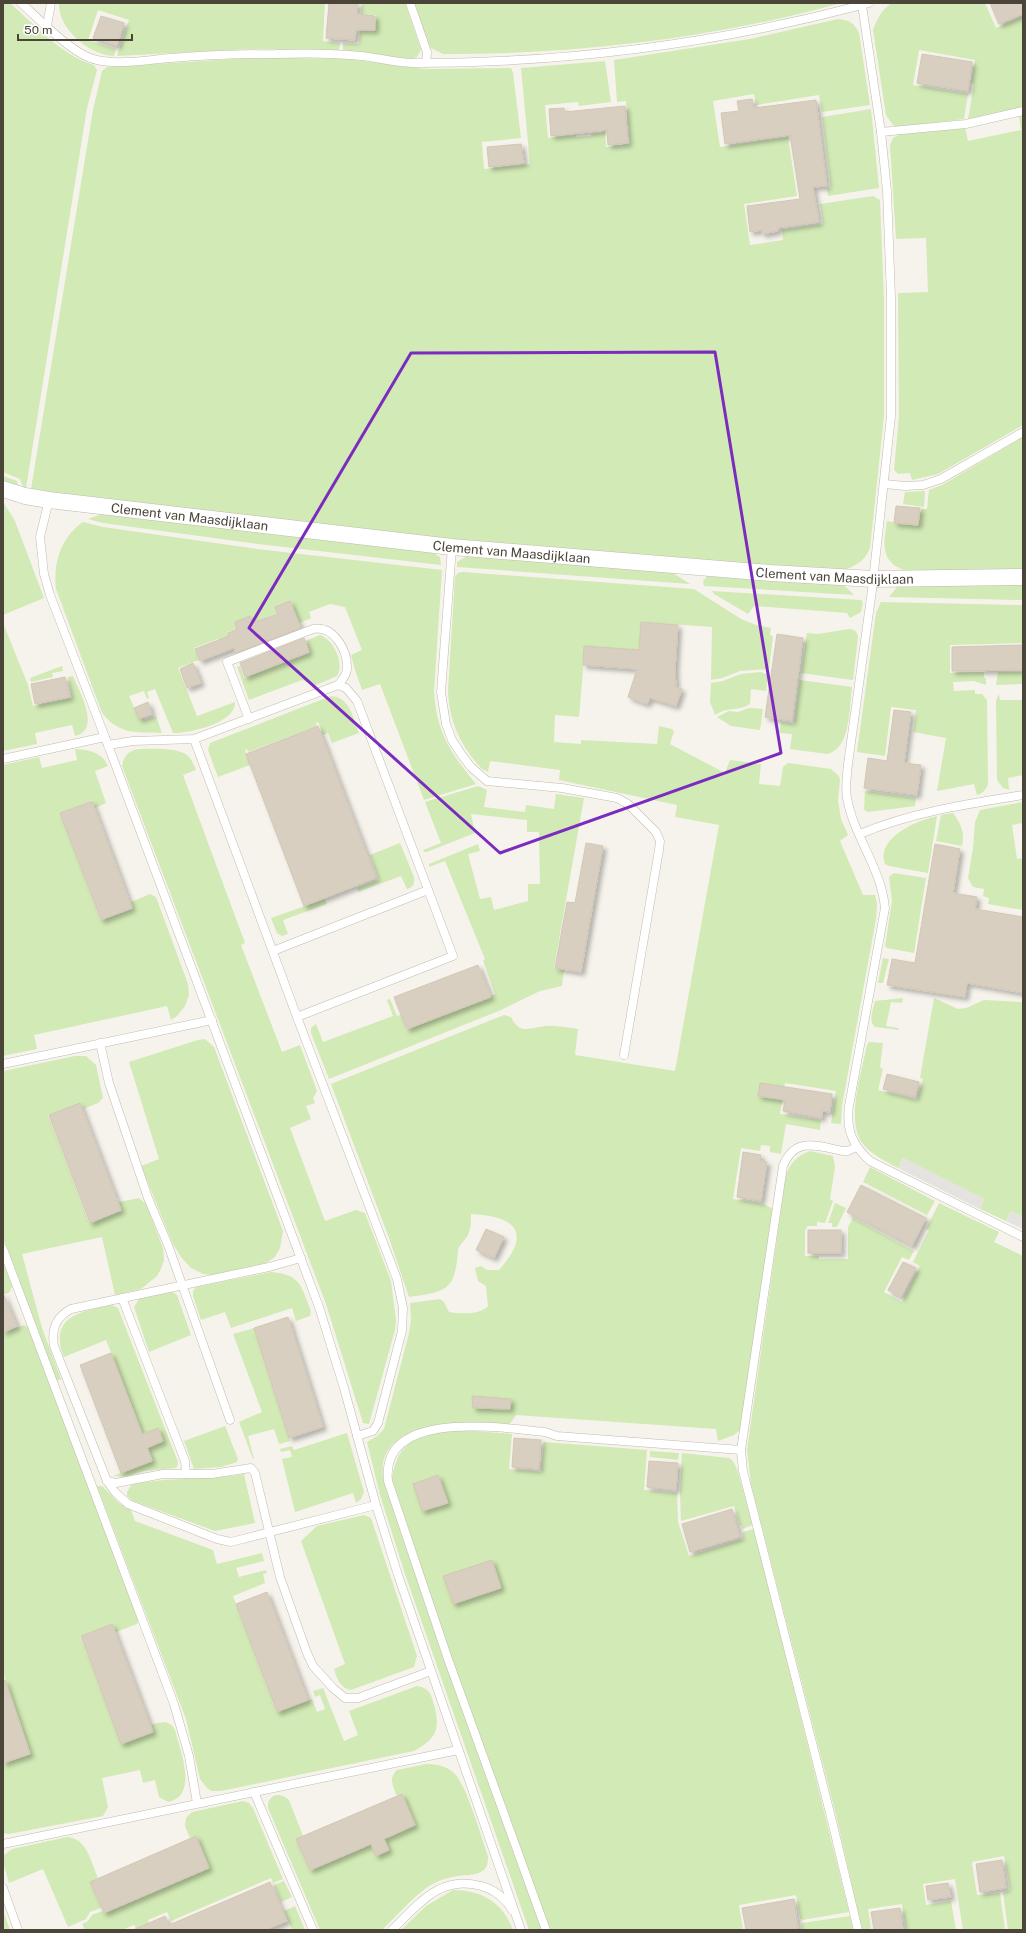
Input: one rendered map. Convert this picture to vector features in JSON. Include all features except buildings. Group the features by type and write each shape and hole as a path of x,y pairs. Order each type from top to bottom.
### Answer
{"street":[{"name":"Clement van Maasdijklaan","path":"3,489 25,496 49,500 452,547 764,572 873,579 1023,577"}],"lane":[{"path":"21,3 76,51 94,60 106,61 193,56 294,53 347,54 411,64 515,61 607,54 655,48 794,22 865,4 881,132 889,239 892,366 891,416 885,484 846,790 853,817 880,879 885,908 848,1116 851,1137 856,1147 870,1161 1023,1237"},
{"path":"47,26 52,3"},
{"path":"410,3 426,52 426,63"},
{"path":"881,132 966,124 1023,111"},
{"path":"885,484 904,486 923,485 941,480 1023,432"},
{"path":"49,500 40,537 44,574 50,595 301,1258 340,1374 376,1505 431,1671 521,1930"},
{"path":"452,547 441,692 446,724 452,740 461,754 471,767 487,781 562,788 616,798 628,804 645,819 660,838 624,1055"},
{"path":"3,759 106,741 194,739 249,719 338,685 348,670 347,661 339,642 330,632 324,629 313,629 227,662 249,719"},
{"path":"297,1017 453,956 356,701 346,688 338,685"},
{"path":"194,739 297,1017 397,1279 403,1308 402,1331 378,1423 373,1431 357,1436"},
{"path":"860,834 885,823 924,812 1023,795"},
{"path":"273,951 428,890"},
{"path":"3,1064 212,1020"},
{"path":"100,1044 112,1090 148,1198 168,1245 230,1420"},
{"path":"856,1147 848,1151 842,1151 804,1144 793,1150 787,1157 783,1166 741,1450 743,1471 832,1821 858,1930"},
{"path":"3,1249 174,1704 186,1744 198,1804"},
{"path":"301,1258 182,1286 71,1309 58,1319 52,1335 59,1358 107,1481 115,1492 128,1504 224,1542 230,1542 376,1505"},
{"path":"122,1298 184,1461 186,1474"},
{"path":"546,1930 453,1674 388,1481 387,1467 389,1461 400,1444 413,1436 427,1431 460,1427 545,1432 557,1436 741,1450"},
{"path":"107,1481 116,1483 163,1474 212,1474 251,1468 255,1473 280,1577 313,1666 339,1694 345,1698 358,1698 431,1671"},
{"path":"3,1844 458,1750"},
{"path":"254,1792 313,1930"},
{"path":"392,1930 432,1892 457,1883 467,1883 488,1888 499,1895 511,1907 519,1921"},
{"path":"3,1888 18,1930"}],"highlighted area":[{"path":"715,352 781,753 500,853 249,628 411,353"}],"green space":[{"path":"3,3 10,3 49,39 71,54 94,65 97,70 87,108 26,488 23,487 20,479 3,472"},
{"path":"59,3 325,3 323,41 340,43 339,50 251,49 117,56 129,20 98,10 88,40 116,49 114,56 104,55 85,46 69,31 60,13"},
{"path":"362,3 405,3 421,50 417,57 410,59 343,50 343,43 359,44 360,30 375,31 376,15 361,14"},
{"path":"413,3 841,3 745,26 647,42 549,51 443,54 429,47"},
{"path":"892,3 985,3 996,28 1023,16 1023,107 968,119 974,84 971,83 975,60 919,50 913,85 968,94 964,119 899,127 893,125 886,115 873,30 880,15 885,8"},
{"path":"838,19 846,20 851,23 859,33 870,105 822,112 819,95 756,105 754,94 713,101 720,147 788,137 797,196 744,204 750,245 783,240 782,230 823,224 820,204 873,196 880,200 884,299 884,416 870,548 866,556 856,565 843,571 453,539 105,500 31,489 93,110 102,71 107,67 250,58 294,58 347,59 426,69 511,68 513,73 521,138 482,142 484,169 530,164 521,68 605,61 611,102 579,106 578,102 545,105 548,138 576,135 576,137 591,136 591,134 605,132 606,147 630,144 626,101 617,102 614,60 750,39"},
{"path":"871,109 879,188 828,196 827,189 831,188 822,117"},
{"path":"1023,115 1023,425 938,474 912,480 910,473 898,474 894,470 899,416 898,293 928,292 926,238 896,239 890,145 893,138 900,134 965,127 968,141 1021,130 1019,116"},
{"path":"1023,437 1023,570 910,572 900,569 888,559 885,546 887,521 918,526 921,509 927,509 929,490 944,484"},
{"path":"3,476 17,481 18,486 3,482"},
{"path":"925,491 924,507 903,504 905,492"},
{"path":"3,502 15,521 44,598 3,615"},
{"path":"105,513 431,551 440,557 441,565 258,544 103,523 88,519"},
{"path":"83,522 103,527 257,549 442,570 434,691 435,705 446,741 452,752 476,784 424,800 380,684 362,690 351,655 362,650 345,607 330,604 309,612 311,618 299,623 290,601 275,607 278,613 268,617 274,632 259,638 250,616 235,622 237,628 228,632 233,648 223,652 218,639 194,648 199,660 178,668 197,716 235,702 233,709 228,716 220,721 200,729 173,733 155,689 147,692 149,698 147,699 144,691 129,696 139,719 144,717 145,720 156,716 162,733 129,731 115,725 102,713 56,589 55,579 57,560 60,551 69,535"},
{"path":"469,555 673,573 690,584 457,567 457,562"},
{"path":"463,572 694,589 741,619 756,625 771,628 770,635 773,636 769,669 740,671 722,678 711,680 712,627 641,622 639,650 585,646 579,717 555,715 554,742 581,744 581,740 657,744 659,726 672,729 674,731 670,744 725,773 730,760 761,764 759,784 780,786 783,767 788,763 831,769 839,776 838,800 841,819 848,835 840,841 863,895 875,895 877,904 876,919 842,1106 841,1124 831,1123 836,1091 785,1083 780,1114 819,1120 821,1121 820,1130 786,1124 781,1154 770,1152 770,1146 761,1145 760,1151 741,1148 733,1199 764,1204 773,1209 740,1430 734,1435 718,1441 716,1429 516,1415 509,1425 471,1424 426,1428 407,1435 392,1445 384,1461 384,1482 444,1660 542,1930 529,1930 405,1574 380,1495 367,1442 377,1436 384,1429 409,1333 411,1320 410,1303 440,1299 444,1302 449,1312 470,1313 485,1309 488,1306 486,1286 478,1281 475,1268 481,1266 487,1270 499,1270 515,1246 517,1236 514,1228 499,1218 471,1214 470,1230 458,1249 457,1264 451,1282 440,1291 409,1297 389,1238 331,1084 504,1015 511,1017 518,1027 526,1029 558,1026 578,1029 575,1055 675,1071 719,825 675,817 677,805 559,780 560,770 490,761 488,772 482,769 462,743 454,724 449,702 448,691 455,577 458,573"},
{"path":"707,576 844,585 854,595 704,586 703,582"},
{"path":"1023,584 1023,600 889,597 897,587 902,586"},
{"path":"712,591 861,600 863,603 861,612 850,618 847,613 754,606 748,614 714,594"},
{"path":"881,602 1023,605 1023,643 950,645 950,673 984,672 984,678 986,678 986,685 974,681 953,682 954,691 975,690 975,694 982,694 987,700 988,783 983,792 977,795 974,784 937,791 946,738 913,732 916,710 891,707 885,756 857,752 876,613"},
{"path":"3,623 28,685 33,706 72,698 68,677 73,676 83,700 88,718 87,726 83,732 75,736 72,725 35,733 37,744 3,751"},
{"path":"849,629 855,631 858,637 853,680 801,673 807,633 818,634"},
{"path":"320,635 330,642 337,653 340,665 337,676 314,686 302,680 249,700 237,667 240,666 244,678 310,653 306,641"},
{"path":"62,666 63,671 52,673 53,677 31,682 30,678"},
{"path":"761,672 768,675 766,691 751,689 750,704 741,708 720,712 715,715 710,702 711,683 723,681 741,674"},
{"path":"998,672 1023,672 1023,684 996,685"},
{"path":"800,680 852,687 845,736 835,751 827,754 790,749 792,734 779,733 781,722 794,724"},
{"path":"999,694 1000,700 1023,700 1023,775 1008,778 1009,790 1003,788 997,780 996,700"},
{"path":"331,696 343,700 347,704 353,715 359,733 332,743 328,733 323,735 318,722 316,723 317,726 248,752 247,749 245,750 250,765 218,777 208,750 210,743"},
{"path":"749,708 763,709 760,730 731,726 717,717 729,711 738,712"},
{"path":"75,749 85,750 99,755 108,766 95,771 106,803 95,808 92,800 60,813 100,920 133,909 131,902 150,894 156,897 188,984 189,995 185,1006 177,1016 171,1020 167,1006 34,1035 37,1049 3,1056 3,765 39,757 42,768 77,760"},
{"path":"138,749 164,749 178,751 188,756 194,764 196,770 183,775 245,943 241,945 282,1052 300,1045 317,1091 313,1098 315,1103 306,1106 311,1119 290,1128 325,1221 356,1210 365,1213 391,1281 396,1320 395,1330 369,1424 363,1423 326,1304 122,766 127,754"},
{"path":"478,786 487,790 484,807 525,812 526,805 554,809 556,794 584,798 554,968 564,970 562,986 540,991 501,1010 329,1079 311,1033 311,1028 316,1024 323,1042 393,1016 387,1000 390,999 397,1016 401,1015 407,1030 495,994 483,960 485,959 445,861 429,867 429,864 478,844 480,851 468,854 480,899 491,897 494,910 528,901 528,884 540,884 539,832 527,832 527,820 471,814 475,833 427,852 424,852 423,850 441,843 425,802"},
{"path":"865,791 916,798 915,806 868,812 864,810"},
{"path":"1023,802 1023,823 1012,825 1017,859 1023,858 1023,910 988,904 989,898 983,896 984,889 973,887 968,878 973,848 975,822 980,810"},
{"path":"953,813 962,829 962,846 936,841 941,815"},
{"path":"937,816 928,873 885,864 884,855 886,846 892,838 910,826"},
{"path":"400,843 414,877 414,883 412,886 407,889 401,876 358,892 357,888 379,880 370,855"},
{"path":"894,873 926,878 914,953 887,948 885,946 892,901 889,877"},
{"path":"325,899 327,904 283,920 288,934 282,936 277,933 271,918"},
{"path":"883,958 889,959 883,983 878,983"},
{"path":"903,998 902,1003 891,1002 886,1026 898,1028 899,1030 875,1027 873,1025 871,1019 875,1001"},
{"path":"934,998 958,1009 966,1008 984,1000 1023,1002 1023,1217 1011,1211 1006,1221 980,1209 984,1199 903,1158 898,1168 879,1158 870,1151 863,1144 858,1134 855,1123 856,1096 867,1045 869,1042 883,1043 880,1067 883,1069 878,1090 917,1100 923,1079 920,1078"},
{"path":"205,1039 214,1047 283,1231 280,1248 275,1257 266,1263 213,1275 203,1274 191,1268 181,1257 173,1244 141,1166 159,1159 129,1062"},
{"path":"75,1056 86,1056 96,1065 103,1098 98,1103 83,1109 80,1103 48,1115 89,1223 122,1211 119,1202 139,1198 146,1204 163,1248 164,1260 157,1276 141,1289 115,1295 102,1237 22,1254 42,1328 61,1379 57,1381 3,1239 3,1071"},
{"path":"810,1151 833,1156 835,1167 830,1199 833,1201 825,1223 817,1222 817,1226 808,1226 805,1230 805,1256 819,1256 819,1259 848,1259 848,1227 853,1218 914,1251 909,1260 902,1257 884,1292 902,1302 920,1266 913,1262 929,1230 926,1229 939,1203 999,1232 994,1242 1023,1256 1023,1930 1008,1930 1003,1893 1010,1890 1004,1856 972,1862 977,1895 1000,1893 1005,1930 963,1930 955,1879 923,1884 926,1905 951,1901 956,1930 906,1930 902,1904 868,1909 871,1929 862,1930 837,1819 751,1484 747,1450 786,1175 795,1160"},
{"path":"870,1167 935,1201 927,1215 863,1182"},
{"path":"835,1203 846,1208 837,1227 832,1227 832,1223 828,1223"},
{"path":"3,1262 12,1286 10,1292 3,1295"},
{"path":"271,1272 285,1274 295,1279 299,1283 311,1312 310,1316 296,1321 292,1308 231,1328 225,1312 201,1320 193,1296 193,1291 196,1287"},
{"path":"171,1291 177,1295 191,1335 149,1352 134,1307 139,1299"},
{"path":"112,1305 118,1308 178,1462 177,1467 175,1468 145,1471 124,1477 113,1476 153,1460 106,1340 64,1357 60,1343 61,1332 64,1324 79,1313"},
{"path":"24,1325 28,1327 139,1619 137,1624 116,1632 112,1624 80,1636 121,1744 153,1732 151,1725 161,1722 170,1724 175,1730 183,1760 185,1782 183,1791 177,1798 168,1802 159,1797 155,1780 143,1783 140,1770 102,1778 108,1807 103,1816 9,1834 3,1833 3,1764 31,1754 3,1673 3,1333"},
{"path":"254,1328 290,1441 279,1444 274,1429 248,1436 253,1459 239,1422 262,1412 233,1334"},
{"path":"225,1426 238,1459 237,1462 221,1467 194,1469 184,1441"},
{"path":"461,1430 512,1434 509,1469 541,1472 544,1442 647,1450 644,1490 677,1493 678,1522 689,1556 743,1539 743,1532 754,1529 849,1912 802,1920 800,1918 796,1895 739,1905 743,1930 550,1930 451,1658 392,1479 395,1465 400,1454 406,1446 414,1440 435,1433"},
{"path":"347,1433 364,1492 361,1499 356,1503 353,1493 295,1512 282,1459 292,1457 290,1450 281,1452 280,1449 292,1446 294,1450"},
{"path":"650,1451 679,1453 678,1460 650,1457"},
{"path":"682,1453 729,1458 733,1461 737,1469 753,1525 742,1529 734,1506 681,1521 680,1493"},
{"path":"244,1474 255,1523 215,1531 133,1501 127,1496 127,1492 131,1485 145,1482"},
{"path":"97,1486 102,1486 119,1503 131,1510 135,1521 213,1550 217,1564 262,1553 264,1561 236,1568 239,1577 266,1570 267,1573 263,1574 265,1583 233,1596 276,1712 312,1699 317,1712 325,1709 320,1695 315,1697 313,1691 323,1688 344,1741 358,1735 349,1711 417,1686 427,1690 433,1701 437,1727 432,1738 414,1751 221,1791 211,1791 207,1788 200,1779 186,1719"},
{"path":"364,1515 371,1518 417,1656 414,1667 351,1690 342,1685 335,1673 334,1669 345,1664 301,1541 317,1526"},
{"path":"426,1764 445,1767 452,1771 460,1780 469,1800 488,1856 486,1868 478,1873 450,1877 432,1884 409,1902 382,1930 320,1930 268,1808 268,1803 275,1795 282,1795 289,1800 303,1836 296,1839 310,1871 416,1825 402,1794 397,1796 392,1779 397,1770"},
{"path":"243,1801 249,1803 253,1808 283,1879 273,1883 271,1878 171,1921 167,1912 148,1920 151,1930 137,1930 134,1925 122,1930 85,1930 82,1924 88,1921 92,1915 102,1911 104,1913 209,1868 196,1836 190,1838 185,1826 186,1818 192,1812"},
{"path":"67,1837 74,1838 84,1846 90,1858 98,1878 90,1882 101,1908 90,1912 86,1919 68,1927 43,1869 9,1883 4,1866 4,1855 12,1849"},
{"path":"284,1881 292,1897 281,1902 274,1885"},
{"path":"453,1890 473,1892 490,1900 503,1912 513,1930 401,1930 426,1906"},
{"path":"295,1906 305,1930 292,1930 284,1911"},
{"path":"3,1910 10,1930 3,1930"},
{"path":"850,1916 853,1930 801,1930 802,1923"}],"shaded area":[{"path":"903,1158 984,1199 980,1209 898,1168"},
{"path":"1011,1211 1023,1217 1023,1229 1006,1221"}]}
